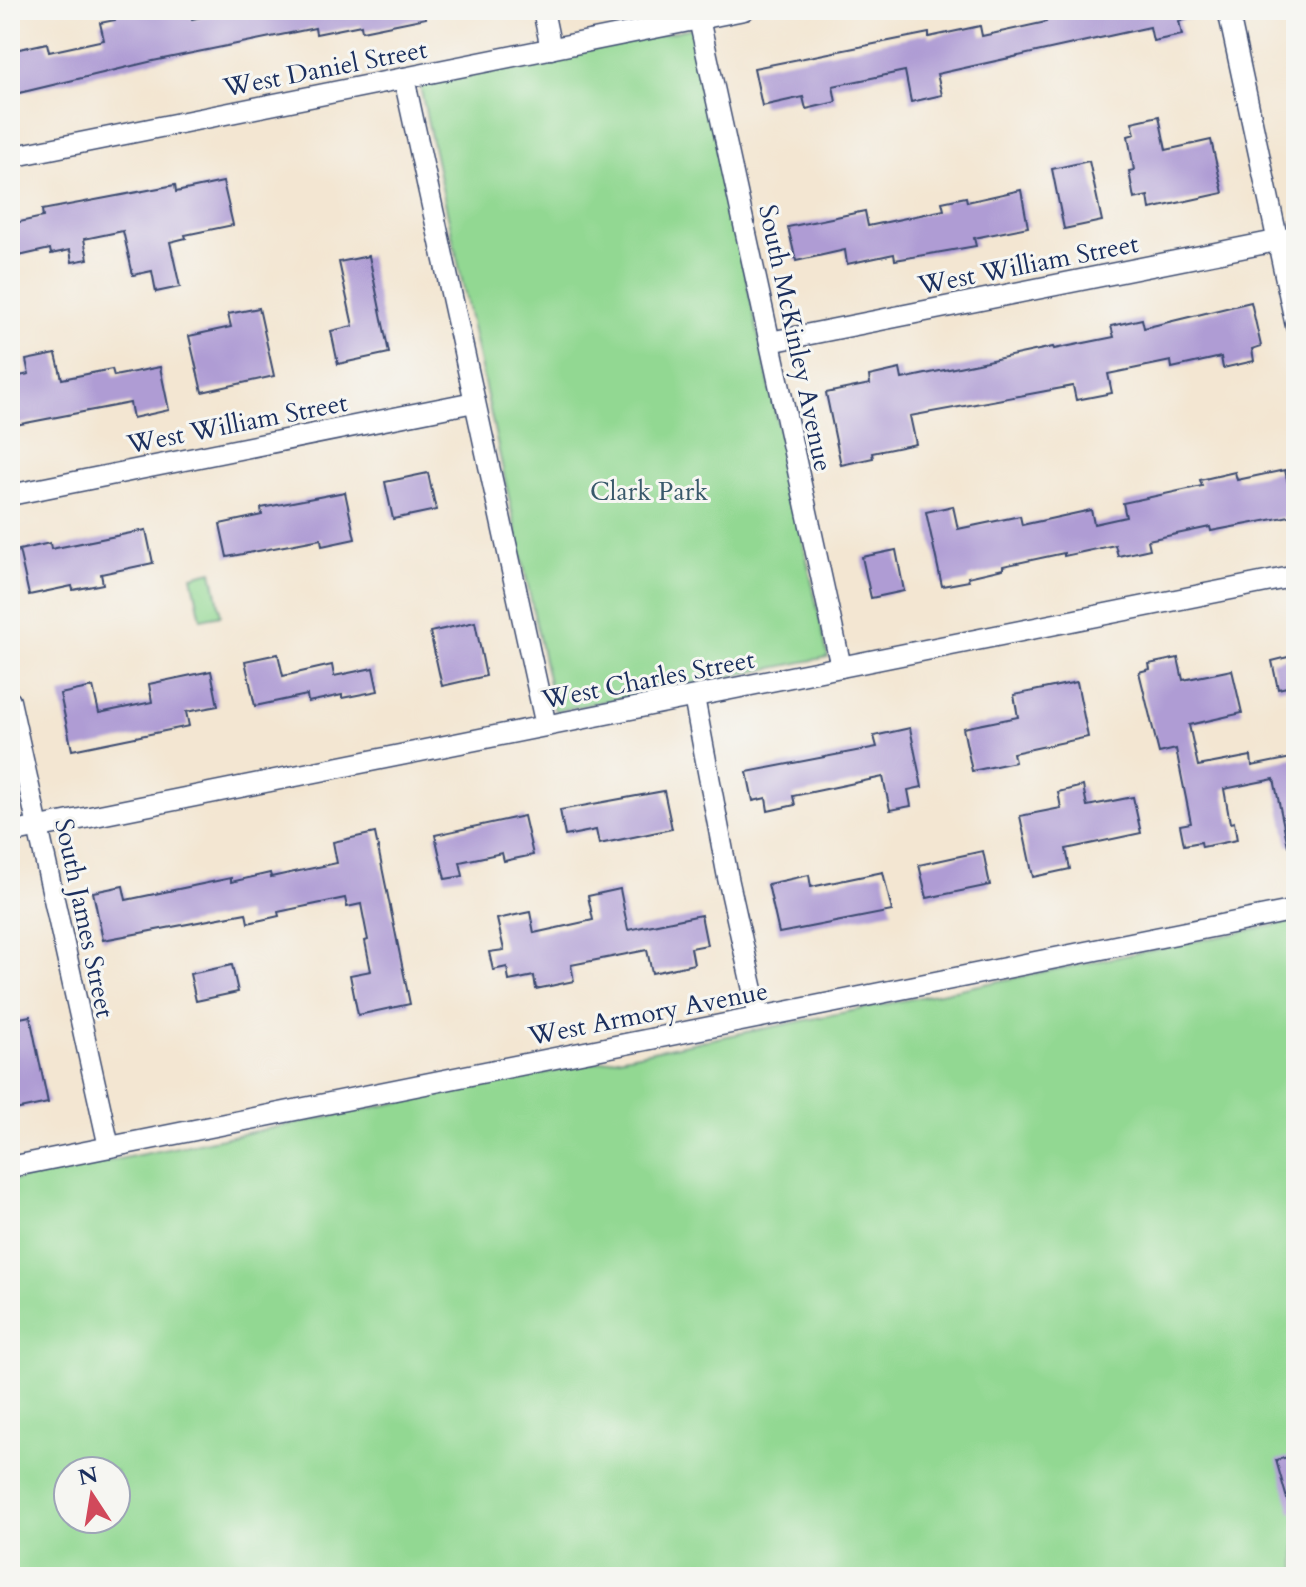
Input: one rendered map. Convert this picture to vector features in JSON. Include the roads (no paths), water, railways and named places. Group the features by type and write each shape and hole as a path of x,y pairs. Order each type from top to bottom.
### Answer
{"street":[{"path":"543,10 551,49"},
{"name":"West Daniel Street","path":"10,157 744,10"},
{"path":"1228,10 1287,239 1296,326"},
{"name":"South McKinley Avenue","path":"699,19 841,667"},
{"path":"404,78 546,726"},
{"name":"West William Street","path":"770,342 1287,239"},
{"name":"West William Street","path":"10,495 474,402"},
{"name":"West Charles Street","path":"10,833 1296,576"},
{"path":"694,697 725,863 759,1017"},
{"name":"South James Street","path":"10,701 109,1147"},
{"name":"West Armory Avenue","path":"10,1167 1296,910"}],"park label":[{"name":"Clark Park","path":"649,491"}]}
